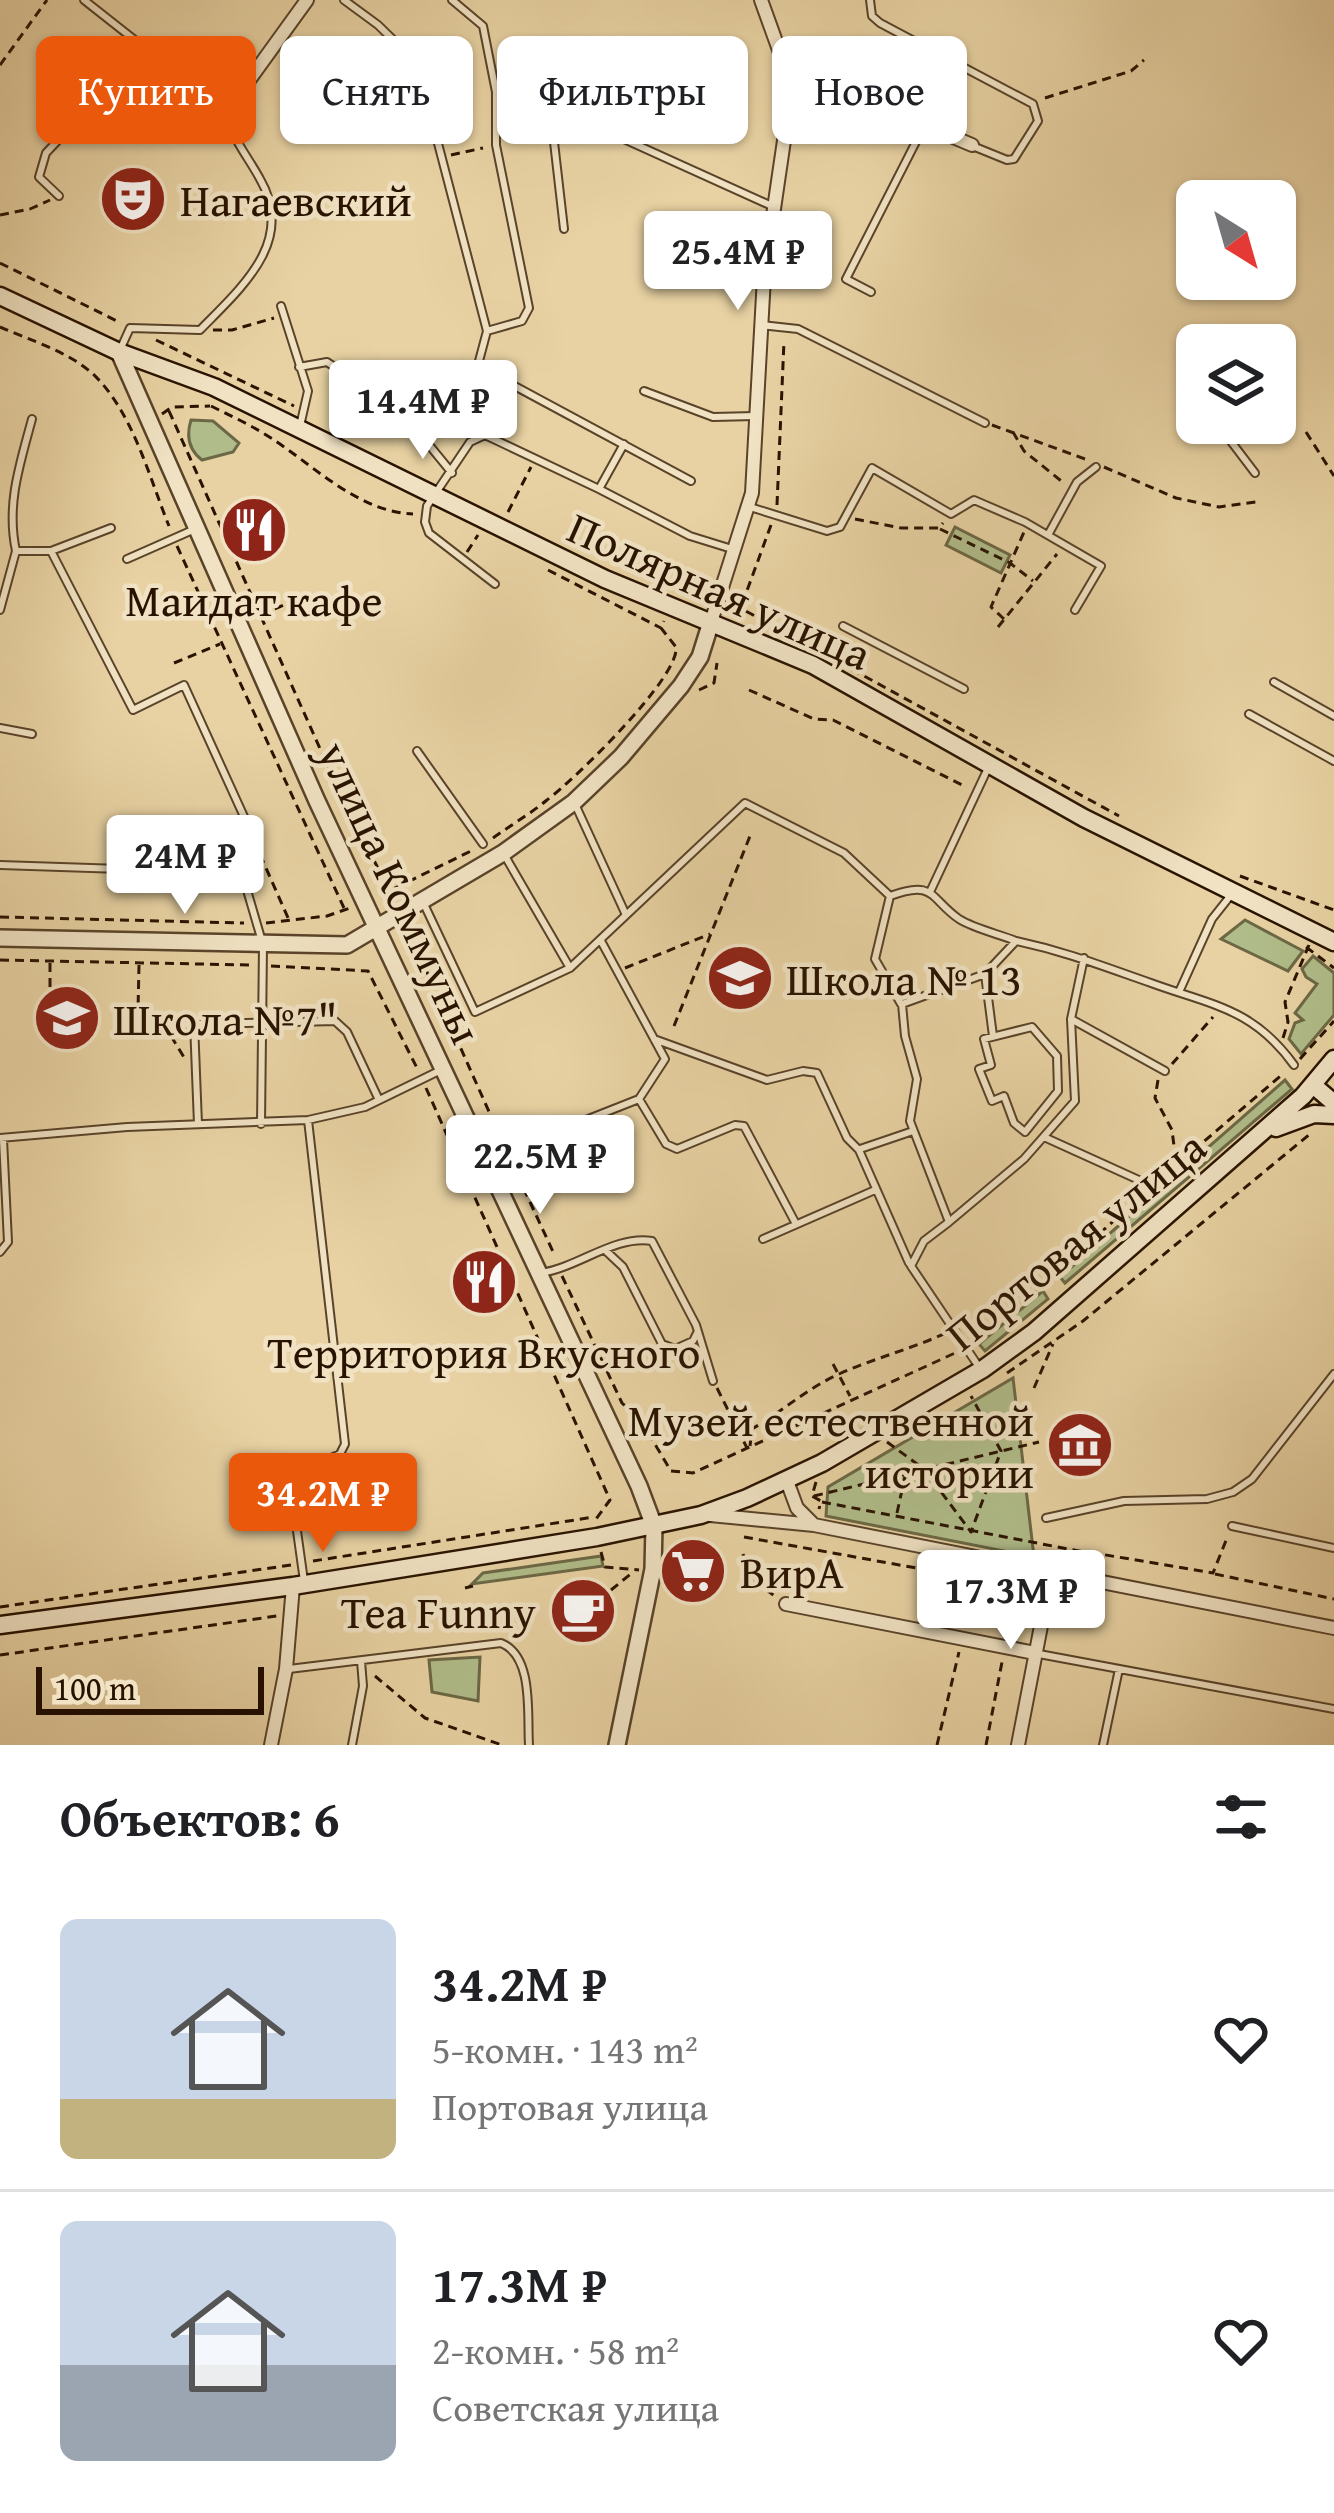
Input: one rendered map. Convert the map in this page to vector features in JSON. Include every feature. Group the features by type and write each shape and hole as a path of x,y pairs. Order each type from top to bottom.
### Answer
{"main road":[{"name":"Полярная улица","path":"0,296 119,352 217,378 430,501 813,665 1174,865 1328,936"},
{"path":"1328,936 1334,952"},
{"name":"Портовая улица","path":"0,1625 299,1586 597,1537 701,1515 787,1481 981,1370 1051,1318 1313,1085 1334,1059"},
{"path":"1313,1085 1334,1103"},
{"path":"1249,1143 1304,1117 1334,1115"}],"street":[{"path":"256,71 307,0"},
{"path":"761,0 774,36"},
{"path":"967,143 972,145"},
{"path":"0,938 341,946 401,916 503,853 574,802 621,757 700,657 750,507 761,325 783,144"},
{"name":"улица Коммуны","path":"119,352 365,902 654,1526"},
{"path":"787,1481 796,1508 814,1525"},
{"path":"701,1515 814,1525 1334,1628"},
{"path":"617,1745 653,1570 654,1526"},
{"path":"1018,1745 1052,1569"},
{"path":"271,1745 299,1586"},
{"path":"786,1604 1035,1653"}],"lane":[{"path":"84,0 130,36"},
{"path":"344,0 413,57 487,332 478,362 483,369 691,481"},
{"path":"452,0 483,26 496,92 496,145 529,308 523,320 487,332"},
{"path":"870,0 872,16 880,23 1033,104 1038,122 1014,159 972,145"},
{"path":"55,144 46,154 39,177 58,196"},
{"path":"119,352 130,328 200,330 271,243 275,224 267,193 237,144"},
{"path":"554,144 564,229"},
{"path":"633,144 774,207"},
{"path":"871,292 846,279 914,144"},
{"path":"280,306 308,392 299,429"},
{"path":"761,325 798,328 985,423"},
{"path":"298,367 327,362 416,429 452,473"},
{"path":"644,391 713,417 758,416"},
{"path":"0,610 16,551 10,521 13,489 32,419"},
{"path":"495,584 429,533 425,522 430,501 470,442 485,435 689,536 733,549"},
{"path":"599,489 624,444"},
{"path":"1233,444 1256,473"},
{"path":"1048,535 1072,489 1096,466"},
{"path":"750,507 826,532 840,527 848,516 872,468 951,514 974,500 1028,523 1101,566 1075,610"},
{"path":"0,517 10,521"},
{"path":"16,551 50,551 111,527"},
{"path":"127,559 197,528"},
{"path":"50,551 133,710 184,685 251,832"},
{"path":"843,626 964,689"},
{"path":"1274,682 1334,716"},
{"path":"1250,714 1334,761"},
{"path":"0,728 32,734"},
{"path":"417,751 483,844"},
{"path":"930,894 989,765"},
{"path":"574,802 626,915"},
{"path":"423,902 475,1012 570,968 745,803 844,853 890,896"},
{"path":"503,853 570,968"},
{"path":"0,865 242,873 263,945 261,1124"},
{"path":"890,896 911,888 938,896 960,919 1016,941 1084,956 1223,1006 1244,1016 1281,1047 1294,1065"},
{"path":"1179,992 1212,919 1233,892"},
{"path":"890,896 875,959 902,1004 917,1079 910,1121 949,1222"},
{"path":"507,1151 639,1100 665,1059 602,941"},
{"path":"902,1004 985,974 1016,941"},
{"path":"911,1266 924,1241 1024,1160 1075,1101 1071,1019 1084,956"},
{"path":"985,974 993,1037"},
{"path":"1071,1019 1165,1071"},
{"path":"164,1025 335,1022 342,1026 379,1100"},
{"path":"194,1023 198,1124"},
{"path":"1032,1027 1057,1056 1058,1091 1025,1132 1014,1123 1004,1096 992,1101 979,1069 992,1065 984,1039 993,1037 1032,1027"},
{"path":"654,1039 767,1080 803,1071 817,1073 847,1138 859,1150 911,1266 981,1370"},
{"path":"0,1252 8,1241 2,1138 308,1120 379,1100 444,1068"},
{"path":"639,1100 666,1144 677,1149 735,1125 744,1126 796,1224"},
{"path":"299,1586 297,1473 329,1460 345,1444 308,1120"},
{"path":"859,1150 913,1131"},
{"path":"1043,1137 1152,1186"},
{"path":"764,1239 875,1190"},
{"path":"538,1273 561,1270 627,1242 652,1241 698,1330 713,1381"},
{"path":"605,1250 622,1267 662,1344 684,1346 698,1330"},
{"path":"1046,1519 1124,1502 1207,1499 1233,1492 1252,1479 1334,1374"},
{"path":"1232,1526 1334,1548"},
{"path":"286,1669 492,1642 510,1647 521,1661 529,1745"},
{"path":"1035,1653 1334,1709"},
{"path":"352,1745 363,1686 362,1661"},
{"path":"1103,1745 1119,1669"}],"path":[{"path":"0,65 46,0"},
{"path":"1033,104 1131,71 1144,59"},
{"path":"443,156 496,145"},
{"path":"0,215 30,209 58,196"},
{"path":"0,263 130,328"},
{"path":"200,330 232,329 283,316"},
{"path":"0,326 94,376 128,425 174,538 345,910"},
{"path":"741,608 776,515 781,482 782,326"},
{"path":"149,418 189,405 211,406 269,437 350,494 393,514 413,514 430,501"},
{"path":"416,429 432,407 451,410 489,429"},
{"path":"169,411 622,1402 641,1421 671,1471 693,1474 851,1398 944,1360 965,1346 1051,1278 1294,1065 1334,1022"},
{"path":"985,423 1078,455 1176,498 1219,507 1256,502"},
{"path":"1012,431 1024,451 1072,489"},
{"path":"1306,432 1334,476"},
{"path":"506,515 527,475"},
{"path":"939,528 951,514"},
{"path":"848,516 902,528 939,528 1010,562 1033,580"},
{"path":"1004,619 991,607 1028,523"},
{"path":"998,627 1065,545"},
{"path":"260,615 304,596"},
{"path":"0,917 290,922 345,910 389,891 483,844 549,799 597,755 674,664 676,647 661,628 670,605"},
{"path":"174,663 222,643"},
{"path":"749,690 814,719 833,720 977,792"},
{"path":"251,832 290,922"},
{"path":"674,1026 750,836"},
{"path":"618,971 710,934"},
{"path":"1281,1047 1288,1022 1285,1002 1308,948 1334,968"},
{"path":"0,960 368,971 422,1079 610,1500 596,1517 605,1567 624,1566"},
{"path":"50,961 50,998"},
{"path":"139,963 138,1010 146,1019 164,1025 196,1076"},
{"path":"1177,1163 1172,1130 1155,1098 1156,1085 1223,1006"},
{"path":"748,1447 752,1429 785,1409 790,1400 838,1374 904,1352 952,1329"},
{"path":"1034,1388 1054,1342"},
{"path":"832,1364 851,1398"},
{"path":"713,1381 748,1447"},
{"path":"970,1394 1000,1451 971,1532"},
{"path":"886,1442 924,1469 971,1532"},
{"path":"812,1496 1039,1442"},
{"path":"896,1516 906,1474"},
{"path":"821,1501 1334,1599"},
{"path":"1213,1573 1232,1526"},
{"path":"744,1537 1046,1592"},
{"path":"1058,1615 1088,1552"},
{"path":"743,1554 748,1577 786,1604"},
{"path":"666,1588 670,1572 682,1561 700,1556"},
{"path":"611,1591 634,1570"},
{"path":"464,1588 472,1586"},
{"path":"0,1655 292,1614"},
{"path":"937,1745 962,1639"},
{"path":"362,1661 395,1696 425,1718 502,1745"}],"green space":[{"path":"191,420 213,421 239,443 233,452 202,460 190,442"},
{"path":"955,527 1010,555 1001,573 946,545"},
{"path":"1245,920 1303,951 1288,971 1221,939"},
{"path":"1313,956 1334,973 1334,1015 1301,1054 1289,1039 1295,1023 1303,1020 1295,1013 1317,984 1302,969"},
{"path":"1285,1080 1292,1089 1065,1283 1060,1277"},
{"path":"1043,1291 1048,1299 985,1351 979,1344"},
{"path":"1013,1378 1034,1557 826,1516 828,1487"},
{"path":"601,1556 603,1566 472,1584 483,1573"},
{"path":"480,1657 478,1701 432,1692 429,1660"}],"place":[{"name":"Нагаевский","path":"133,199"},
{"name":"Маидат кафе","path":"254,530"},
{"name":"Школа № 13","path":"740,978"},
{"name":"Школа №7\"","path":"67,1018"},
{"name":"Территория Вкусного","path":"484,1282"},
{"name":"Музей естественной истории","path":"1080,1445"},
{"name":"ВирА","path":"693,1571"},
{"name":"Tea Funny","path":"583,1611"}]}
